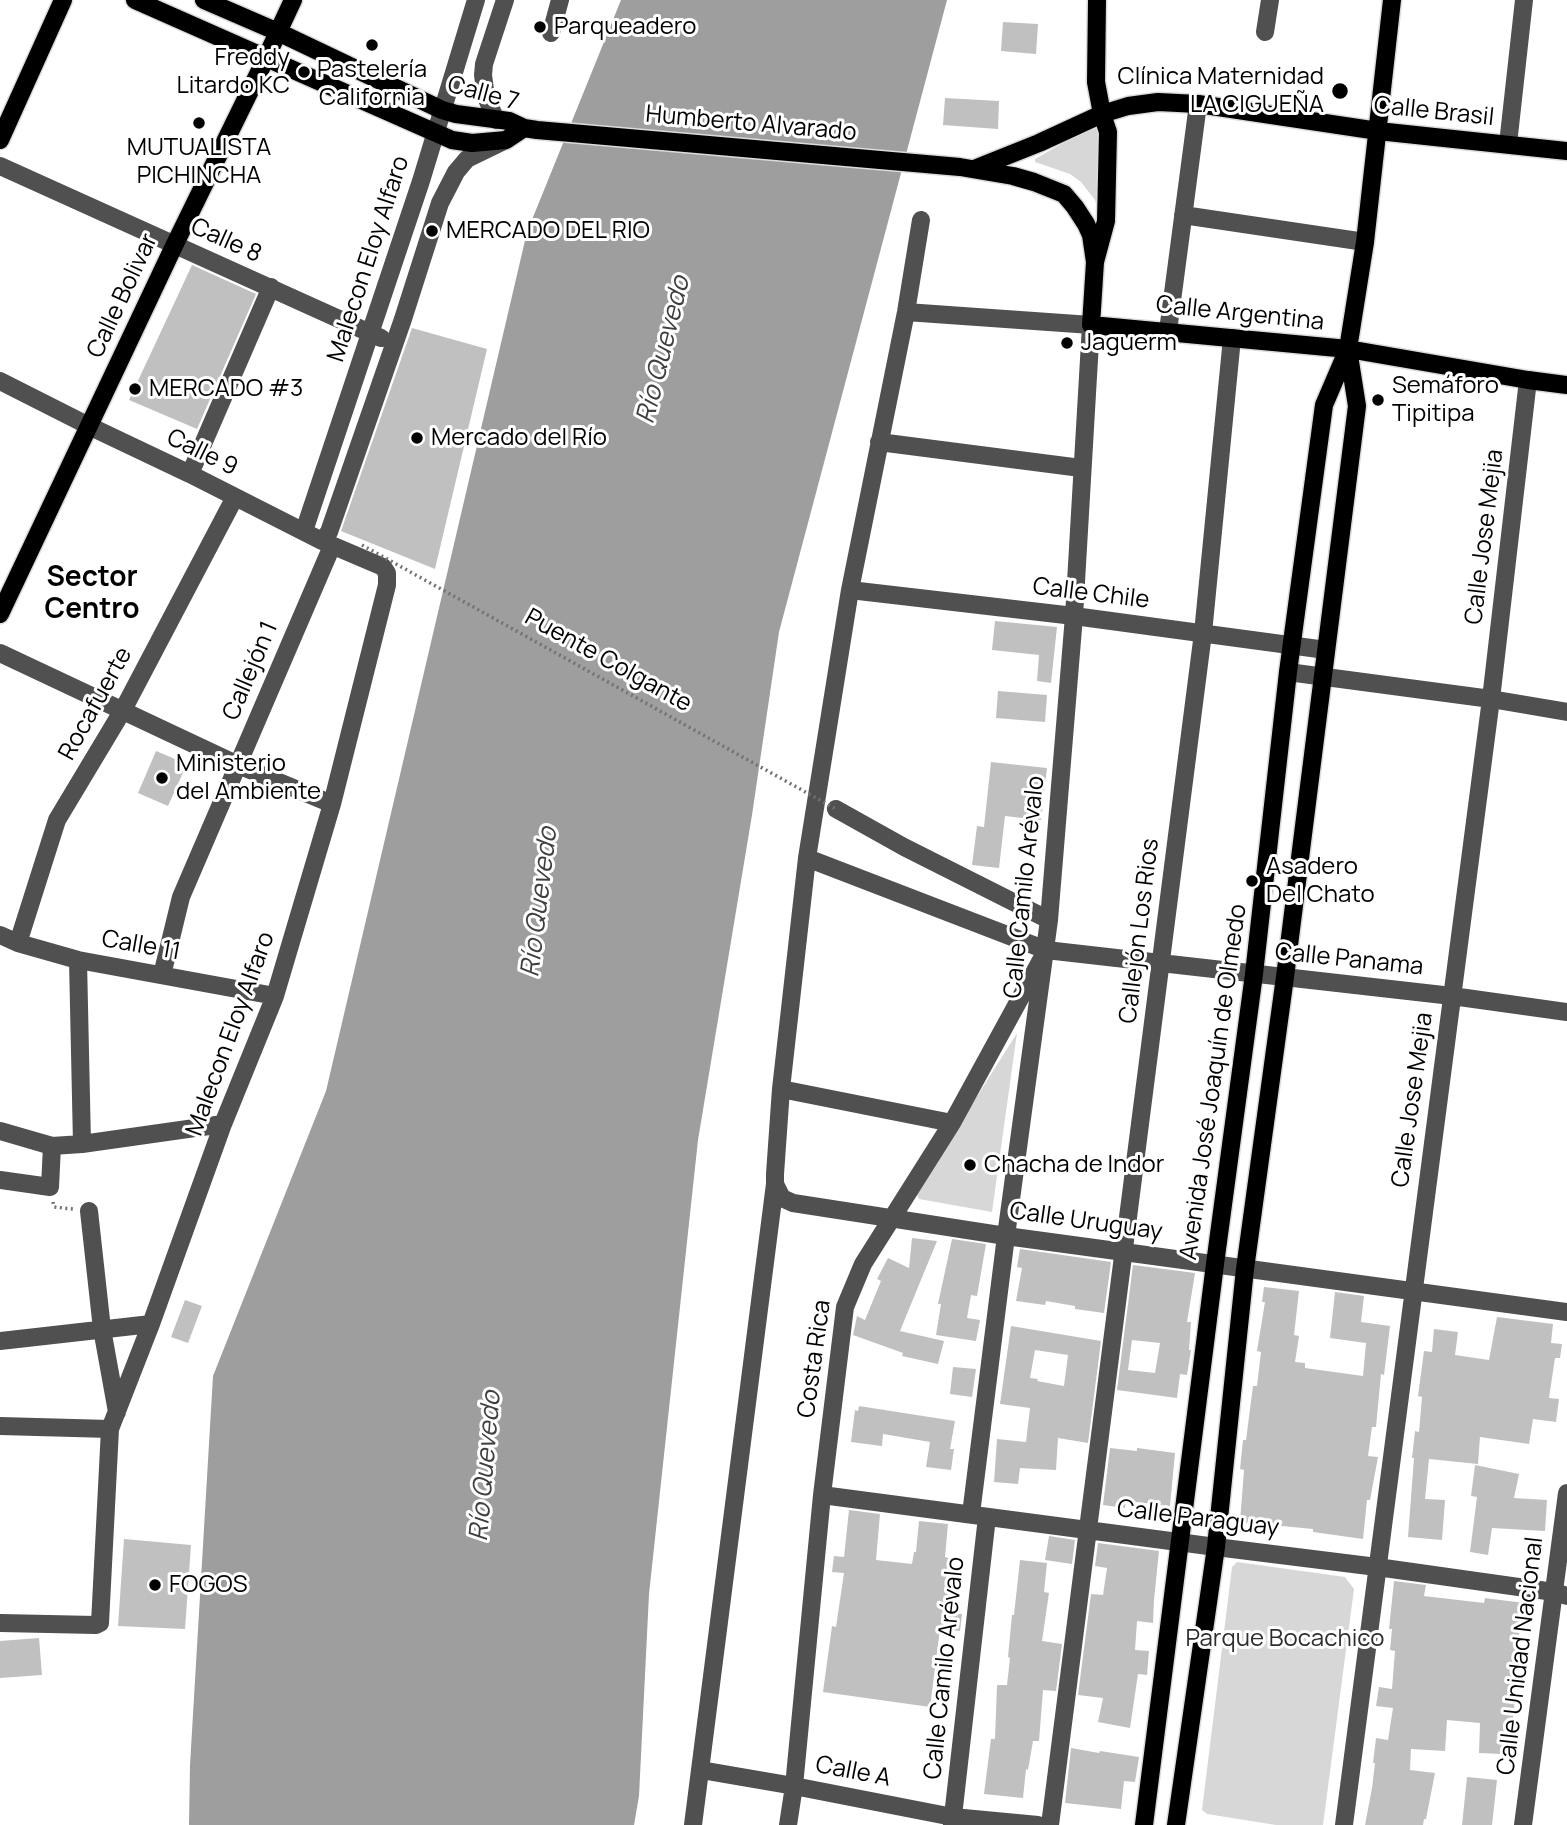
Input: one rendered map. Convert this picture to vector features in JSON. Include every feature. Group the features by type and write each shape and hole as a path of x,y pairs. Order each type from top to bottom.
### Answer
{"main road":[{"path":"0,140 63,0"},
{"name":"Calle 7","path":"135,0 452,140 472,143 506,140 530,129"},
{"name":"Calle 7","path":"204,0 442,110 509,121 530,129"},
{"name":"Calle Bolivar","path":"0,614 293,0"},
{"name":"Calle Camilo Arévalo","path":"1091,325 1095,262 1106,221 1108,132 1096,82 1097,0"},
{"name":"Avenida José Joaquín de Olmedo","path":"1144,1825 1214,1264 1255,974 1288,672 1324,405 1348,349 1365,242 1392,0"},
{"name":"Calle Brasil","path":"967,168 1039,143 1102,114 1128,106 1158,102 1198,104 1378,131 1567,151"},
{"name":"Humberto Alvarado","path":"530,129 967,168"},
{"name":"Calle Camilo Arévalo","path":"967,168 1013,176 1063,194 1086,224 1091,235 1095,262"},
{"name":"Calle Argentina","path":"1091,325 1348,349 1567,385"},
{"name":"Avenida José Joaquín de Olmedo","path":"1176,1825 1216,1547 1245,1269 1357,406 1348,349"}],"street":[{"name":"Malecon Eloy Alfaro","path":"304,531 421,181 476,0"},
{"path":"496,120 486,97 483,75 484,64 505,0"},
{"path":"551,33 560,0"},
{"path":"1265,32 1270,0"},
{"path":"1508,144 1524,0"},
{"path":"1168,331 1198,104"},
{"name":"Malecon Eloy Alfaro","path":"327,544 440,203 456,172 467,159 506,140"},
{"name":"Calle 8","path":"0,166 394,343"},
{"path":"421,181 447,188"},
{"path":"1183,215 1365,242"},
{"path":"693,1825 775,1184 781,1089 807,858 850,590 906,312 921,220"},
{"path":"190,474 271,287"},
{"name":"Calle Argentina","path":"906,312 1091,325"},
{"name":"Calle Camilo Arévalo","path":"953,1821 1006,1236 1049,920 1074,616 1091,325"},
{"name":"Callejón Los Rios","path":"1050,1825 1203,633 1232,338"},
{"name":"Calle 9","path":"0,380 327,544 383,567"},
{"name":"Calle Jose Mejia","path":"1344,1825 1491,699 1528,380"},
{"path":"879,442 1081,468"},
{"name":"Rocafuerte","path":"18,943 57,820 123,710 235,497"},
{"name":"Callejón 1","path":"162,975 181,897 238,765 327,544"},
{"name":"Malecon Eloy Alfaro","path":"114,1421 223,1124 275,996 332,804 387,585 387,573 383,567"},
{"name":"Calle Chile","path":"850,590 1074,616 1326,650"},
{"path":"0,653 238,765 332,804"},
{"path":"1288,672 1567,712"},
{"path":"836,809 904,847 1049,920"},
{"name":"Calle Panama","path":"807,858 1046,950 1452,996 1567,1012"},
{"name":"Calle 11","path":"0,935 18,943 78,960 275,996"},
{"name":"Costa Rica","path":"788,1825 822,1495 845,1307 863,1264 952,1123 1046,950"},
{"path":"78,960 82,1144"},
{"path":"781,1089 952,1123"},
{"path":"0,1131 51,1146 223,1124"},
{"path":"0,1180 50,1187 51,1146"},
{"name":"Calle Uruguay","path":"775,1184 779,1195 788,1202 1006,1236 1567,1312"},
{"path":"0,1623 100,1623 114,1421 89,1211"},
{"path":"0,1341 151,1324"},
{"path":"0,1426 114,1421"},
{"name":"Calle Unidad Nacional","path":"1523,1825 1561,1594 1567,1493"},
{"name":"Calle Paraguay","path":"822,1495 1377,1567 1561,1594"},
{"name":"Calle A","path":"701,1770 794,1786 953,1821 1038,1825"}],"path":[{"name":"Puente Colgante","path":"362,545 836,809"},
{"path":"50,1187 54,1206 89,1211"}],"green space":[{"path":"1105,125 1102,224 1095,200 1081,182 1070,174 1035,162 1035,159 1079,134"},
{"path":"1017,1033 992,1212 919,1199 916,1193"},
{"name":"Parque Bocachico","path":"1237,1562 1345,1577 1354,1589 1323,1825 1276,1825 1207,1814 1202,1810 1232,1567"}],"water":[{"name":"Río Quevedo","path":"621,0 947,0 779,632 752,815 698,1140 649,1594 639,1796 634,1825 189,1825 190,1765 213,1376 326,1091 527,232"}],"building":[{"path":"1003,22 1038,24 1036,54 1001,51"},
{"path":"945,98 999,101 998,129 943,125"},
{"path":"192,265 256,294 197,429 129,400"},
{"name":"Mercado del Río","path":"412,328 487,349 435,569 341,531"},
{"path":"995,621 1057,627 1051,683 1037,681 1039,655 992,650"},
{"path":"998,691 1047,695 1045,722 996,718"},
{"name":"Ministerio del Ambiente","path":"156,751 187,764 168,806 138,793"},
{"path":"991,762 1047,768 1041,820 1005,816 999,868 972,865 977,826 984,827"},
{"path":"912,1238 937,1241 900,1331 944,1341 938,1364 902,1356 903,1353 853,1335 857,1316 865,1320 881,1281 877,1279 888,1258 909,1268"},
{"path":"952,1239 986,1244 977,1296 971,1295 967,1318 980,1320 976,1341 936,1335 941,1304 938,1304"},
{"path":"1020,1249 1111,1262 1104,1313 1046,1301 1045,1305 1016,1301 1022,1268 1017,1267"},
{"path":"1133,1265 1195,1273 1187,1322 1191,1322 1191,1350 1187,1375 1180,1374 1177,1398 1117,1390","holes":["1132,1340 1160,1343 1155,1373 1128,1370"]},
{"path":"1264,1287 1299,1291 1294,1335 1299,1336 1295,1362 1305,1363 1305,1368 1363,1376 1366,1343 1330,1338 1335,1292 1364,1296 1361,1322 1390,1326 1384,1375 1381,1374 1376,1427 1372,1427 1368,1456 1378,1457 1370,1500 1367,1500 1363,1539 1313,1532 1313,1529 1240,1522 1244,1470 1240,1469 1253,1386 1257,1386 1261,1352 1257,1351 1265,1302 1262,1302"},
{"path":"185,1300 202,1306 188,1343 171,1337"},
{"path":"1497,1317 1553,1324 1551,1343 1562,1344 1560,1358 1555,1358 1549,1398 1559,1399 1556,1422 1533,1419 1529,1444 1480,1437 1478,1464 1429,1459 1425,1499 1445,1500 1442,1540 1408,1537 1412,1458 1415,1431 1419,1432 1422,1397 1418,1396 1424,1351 1432,1352 1434,1329 1458,1332 1455,1355 1489,1360"},
{"path":"1011,1326 1101,1341 1088,1443 1058,1438 1056,1470 1020,1468 1018,1484 994,1482 997,1439 1026,1442 1030,1408 1000,1404","holes":["1035,1350 1068,1355 1064,1386 1030,1378"]},
{"path":"953,1367 976,1369 972,1397 950,1394"},
{"path":"859,1406 955,1421 950,1449 954,1449 951,1470 926,1467 930,1442 883,1434 882,1446 851,1442 855,1410 858,1411"},
{"path":"1110,1448 1175,1453 1170,1506 1126,1501 1125,1508 1103,1505"},
{"path":"1475,1465 1519,1474 1514,1498 1547,1500 1545,1531 1492,1528 1488,1555 1470,1552 1477,1497 1471,1496"},
{"path":"849,1510 880,1514 876,1560 912,1564 919,1521 948,1524 945,1557 949,1558 947,1569 955,1570 954,1613 962,1614 960,1631 940,1629 930,1707 823,1692 832,1626 836,1627 844,1573 832,1572 834,1556 844,1557"},
{"path":"1049,1536 1075,1540 1072,1564 1045,1560"},
{"name":"FOGOS","path":"124,1539 191,1545 185,1629 118,1626"},
{"path":"1098,1543 1159,1551 1153,1623 1137,1621 1135,1650 1149,1651 1147,1675 1138,1674 1130,1728 1098,1722 1103,1698 1078,1695 1091,1594 1103,1595 1107,1568 1095,1566"},
{"path":"1020,1560 1047,1563 1044,1592 1049,1593 1042,1641 1062,1644 1056,1691 1043,1690 1039,1741 1033,1741 1023,1798 984,1794 991,1739 995,1739 997,1685 1007,1685 1012,1615"},
{"path":"1394,1581 1426,1585 1424,1596 1484,1603 1485,1598 1524,1603 1509,1699 1515,1699 1512,1727 1504,1726 1502,1754 1479,1753 1480,1723 1447,1720 1445,1751 1411,1749 1410,1770 1435,1773 1423,1825 1365,1825 1372,1788 1376,1738 1388,1740 1393,1708 1376,1706 1379,1687 1392,1689 1395,1651 1390,1650 1392,1629 1389,1629"},
{"path":"39,1638 42,1675 0,1678 0,1641"},
{"path":"1071,1748 1139,1757 1135,1782 1124,1781 1121,1809 1065,1803"},
{"path":"1467,1777 1497,1780 1492,1825 1462,1825"}],"place":[{"name":"Parqueadero","path":"540,27"},
{"name":"Pastelería California","path":"372,45"},
{"name":"Freddy Litardo KC","path":"304,72"},
{"name":"Clínica Maternidad LA CIGUEÑA","path":"1340,91"},
{"name":"MUTUALISTA PICHINCHA","path":"199,123"},
{"name":"MERCADO DEL RIO","path":"432,231"},
{"name":"Jaguerm","path":"1067,343"},
{"name":"MERCADO #3","path":"135,389"},
{"name":"Semáforo Tipitipa","path":"1378,400"},
{"name":"Mercado del Río","path":"417,438"},
{"name":"Ministerio del Ambiente","path":"162,778"},
{"name":"Asadero Del Chato","path":"1252,881"},
{"name":"Chacha de Indor","path":"970,1165"},
{"name":"FOGOS","path":"155,1585"}],"district":[{"name":"Sector Centro","path":"92,594"}]}
